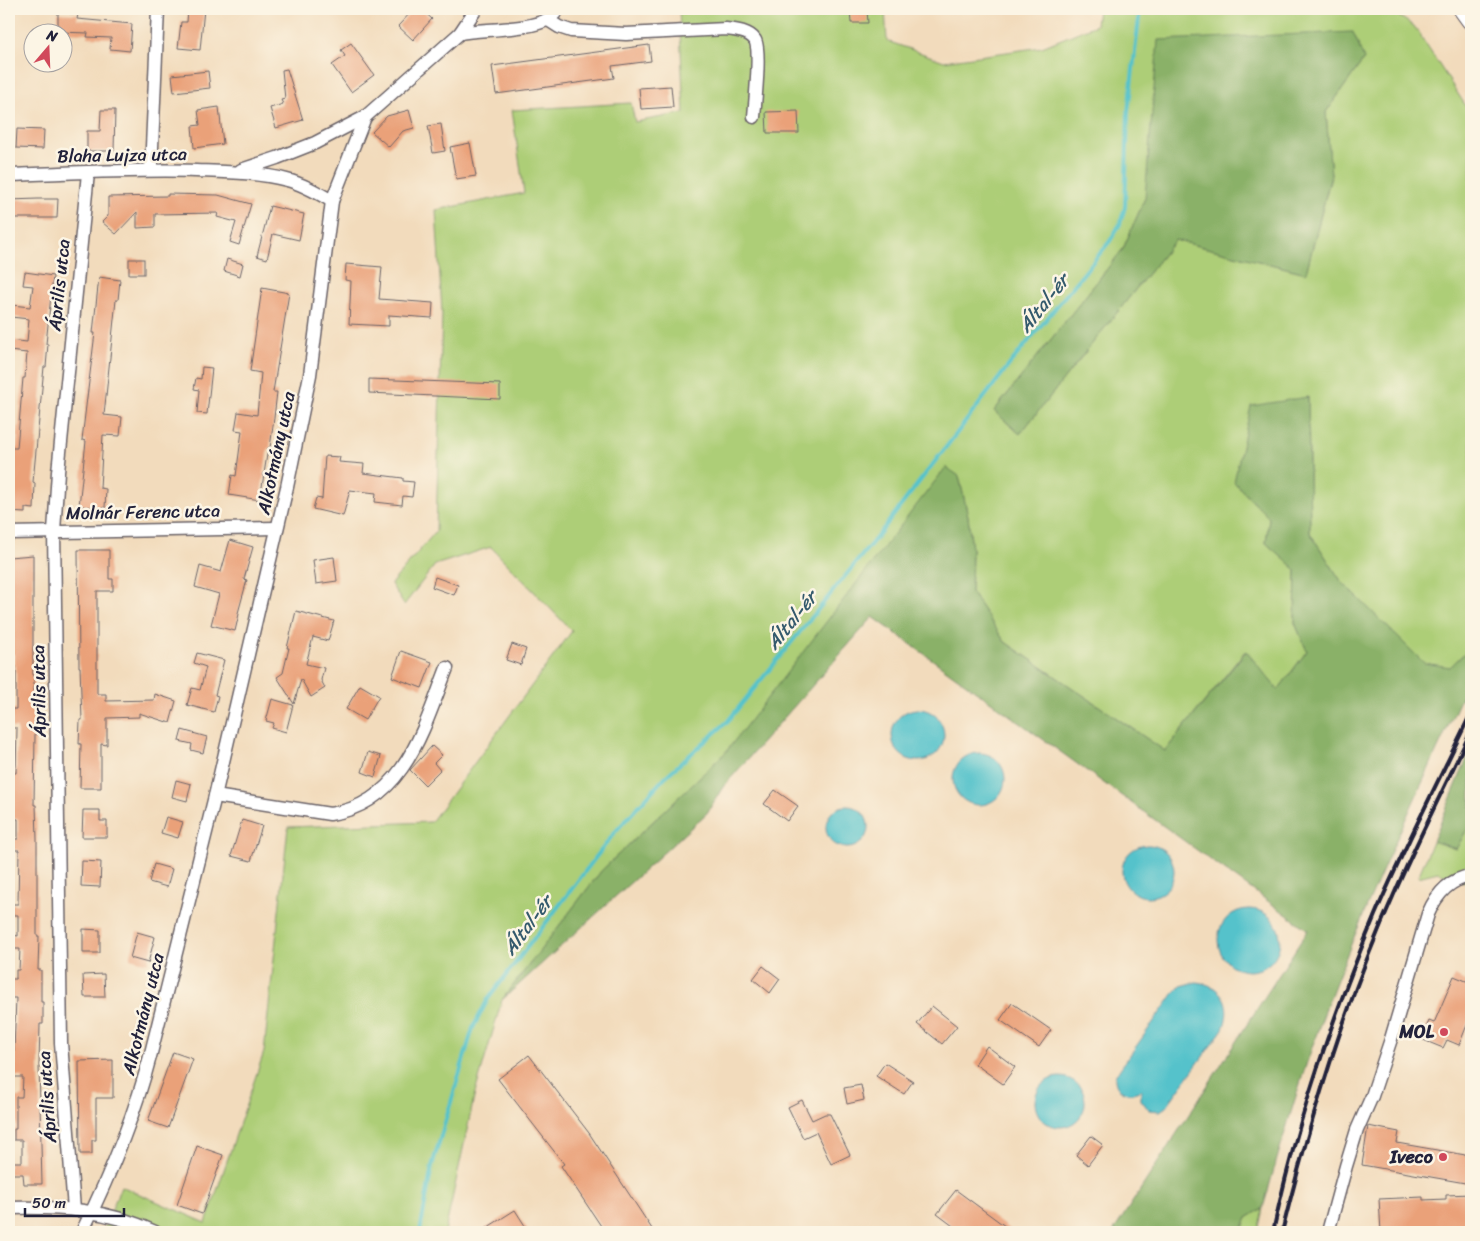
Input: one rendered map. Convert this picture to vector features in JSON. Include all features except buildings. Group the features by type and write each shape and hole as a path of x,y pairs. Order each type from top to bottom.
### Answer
{"highway":[{"path":"1463,9 1471,20"}],"street":[{"path":"152,170 158,9"},
{"name":"Blaha Lujza utca","path":"236,172 315,142 365,117 460,33 476,9"},
{"path":"460,33 514,28 548,20 559,9"},
{"path":"548,20 559,27 571,31 626,34 726,29 747,33 755,40 758,52 754,118"},
{"name":"Alkotmány utca","path":"82,1232 92,1212 142,1088 215,796 310,375 332,201 365,117"},
{"name":"Blaha Lujza utca","path":"9,175 152,170 236,172 289,180 332,201"},
{"name":"Április utca","path":"74,1209 61,1043 54,531 58,472 88,173"},
{"name":"Molnár Ferenc utca","path":"9,532 277,528"},
{"path":"215,796 323,813 346,812 361,804 381,790 407,763 447,668"},
{"path":"1328,1232 1357,1130 1372,1096 1391,1039 1434,899 1454,882 1471,876"},
{"path":"9,1208 57,1207 74,1209 133,1223 155,1232"}],"green space":[{"path":"679,9 885,9 887,41 944,61 1042,47 1096,25 1098,9 1388,9 1414,26 1471,114 1471,647 1450,667 1424,664 1341,581 1310,533 1308,397 1234,482 1269,518 1266,543 1296,569 1295,623 1307,651 1278,690 1245,651 1165,751 1005,642 971,592 972,549 968,516 959,476 725,753 602,870 502,1000 475,1093 445,1232 103,1232 121,1186 206,1223 264,1052 288,827 431,822 572,631 491,547 435,565 404,605 391,584 436,531 442,312 436,210 524,193 512,110 631,103 635,122 684,113","holes":["1364,59 1326,112 1331,176 1306,273 1175,240 1020,434 994,411 1123,249 1145,198"]},
{"path":"1353,32 1364,59 1326,112 1331,175 1306,273 1175,240 1020,434 994,411 1123,249 1145,198 1158,40"},
{"path":"1308,397 1310,533 1341,581 1424,663 1450,667 1471,647 1471,676 1386,863 1338,977 1298,1091 1263,1208 1247,1218 1241,1232 1113,1232 1308,930 873,617 723,787 707,813 502,1000 602,870 725,753 946,467 959,476 968,516 972,549 971,592 1005,642 1165,751 1246,651 1278,690 1307,651 1295,623 1296,570 1266,543 1269,518 1234,482 1251,406"},
{"path":"1471,749 1471,828 1466,831 1456,849 1433,841"},
{"path":"1471,828 1471,885 1438,872 1418,877 1433,841 1456,849 1466,831"},
{"path":"1263,1208 1258,1232 1241,1232 1247,1218"}],"water":[{"path":"913,709 923,709 932,713 940,721 944,735 940,749 932,757 923,761 913,761 904,757 896,749 892,740 892,730 896,721 904,713"},
{"path":"974,753 984,753 993,757 1001,765 1005,779 1001,793 993,801 984,805 974,805 965,801 957,793 953,784 953,774 957,765 965,757"},
{"path":"851,806 859,809 865,815 868,827 865,839 859,845 843,848 835,845 829,839 826,823 829,815 835,809"},
{"path":"1143,845 1153,845 1162,849 1170,857 1174,871 1170,885 1162,893 1153,897 1143,897 1134,893 1126,885 1122,876 1122,866 1126,857 1134,849"},
{"path":"1243,909 1255,909 1271,918 1278,928 1280,940 1278,952 1271,962 1255,971 1243,971 1232,966 1223,957 1218,946 1218,934 1223,923 1232,914"},
{"path":"1196,982 1213,987 1223,998 1227,1012 1223,1029 1166,1107 1160,1111 1149,1110 1141,1100 1141,1090 1131,1093 1123,1092 1117,1086 1115,1076 1174,993 1181,986"},
{"path":"1060,1077 1074,1081 1081,1088 1085,1102 1081,1116 1074,1123 1060,1127 1046,1123 1039,1116 1035,1102 1039,1088 1046,1081"}],"waterway":[{"name":"Által-ér","path":"420,1232 432,1166 473,1028 488,999 615,832 665,777 727,722 880,533 1013,360 1110,241 1120,224 1125,207 1128,112 1140,9"}],"railway":[{"path":"1273,1232 1304,1111 1344,992 1386,890 1471,713"},
{"path":"1282,1232 1305,1145 1345,1017 1377,933 1404,871 1471,731"}],"place":[{"name":"MOL","path":"1444,1032"},
{"name":"Iveco","path":"1443,1157"}]}
